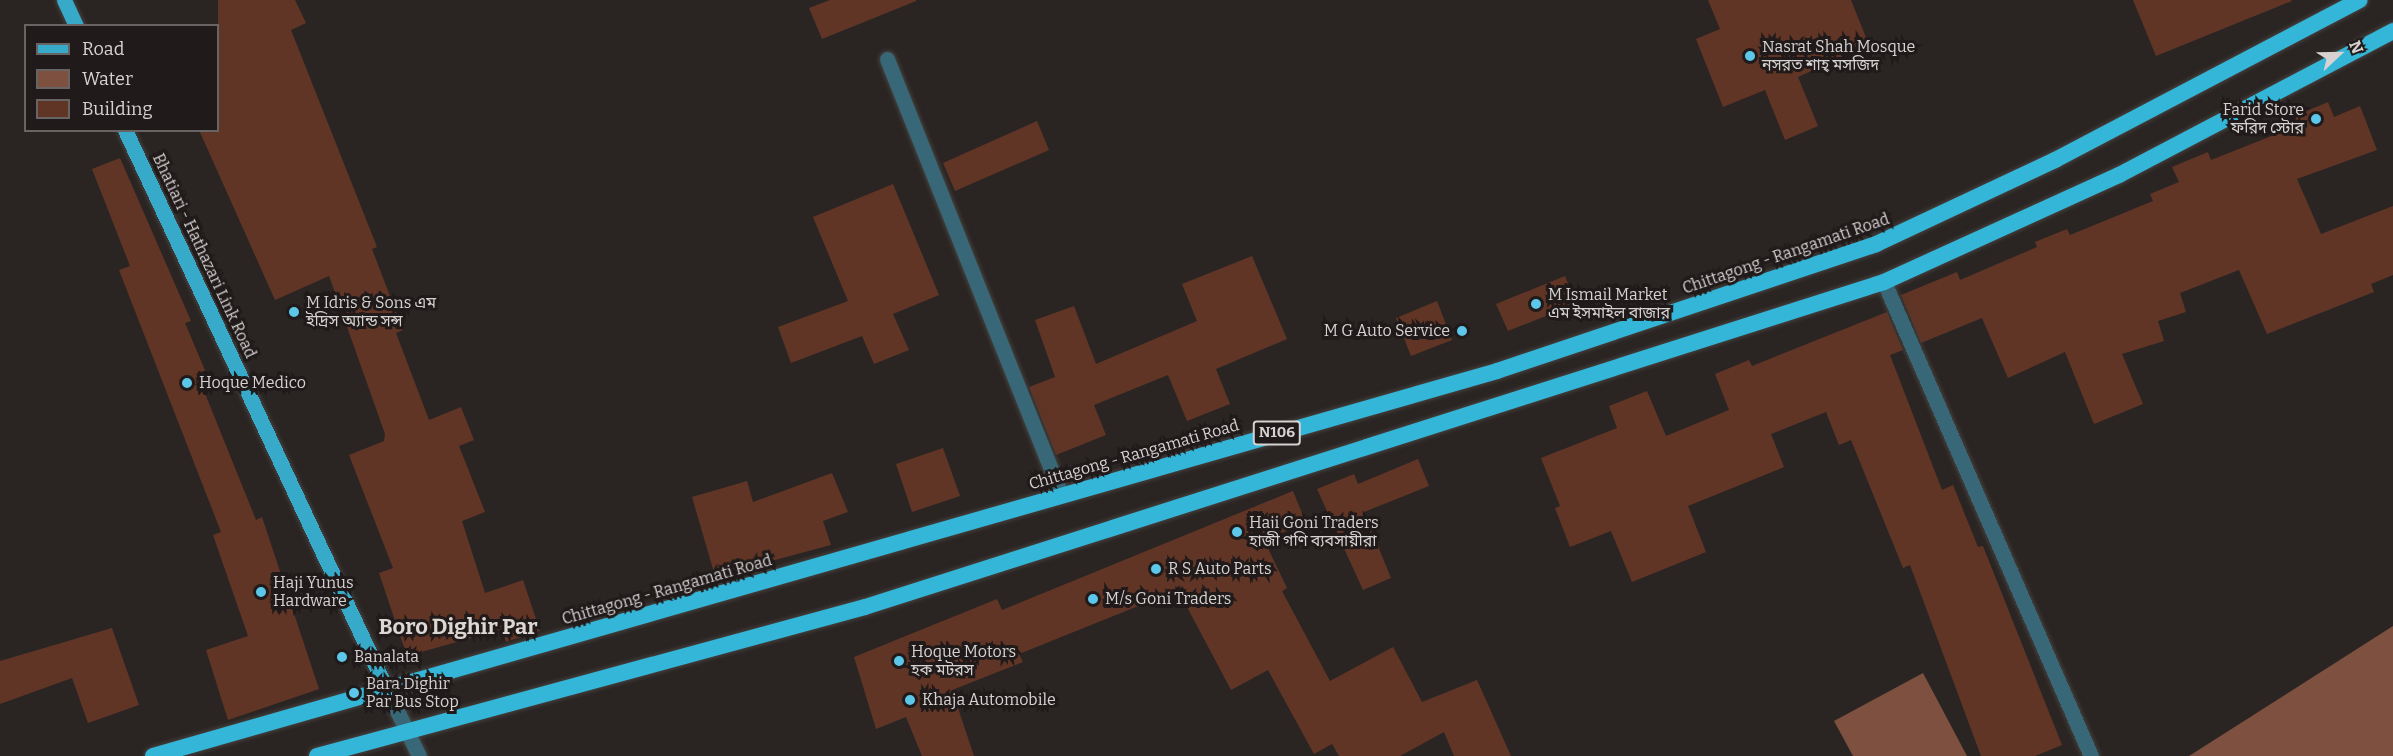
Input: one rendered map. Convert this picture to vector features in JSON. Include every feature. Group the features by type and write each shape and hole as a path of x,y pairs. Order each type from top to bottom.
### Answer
{"highway":[{"name":"Chittagong - Rangamati Road","path":"153,756 1497,371 1876,244 2055,160 2360,0"},
{"name":"N106","path":"317,756 865,607 1884,282 2120,175 2393,31"}],"main road":[{"path":"64,0 75,24"},
{"name":"Bhatiari - Hathazari Link Road","path":"126,132 387,690"}],"street":[{"path":"887,59 1061,495"},
{"path":"1884,282 2091,756"},
{"path":"387,690 419,756"}],"water":[{"path":"2393,626 2393,756 2189,756"},
{"path":"1923,673 1967,756 1853,756 1834,721"}],"building":[{"path":"218,0 295,0 306,23 291,30 377,247 372,249 403,330 396,333 429,420 461,407 474,440 459,446 485,512 462,521 485,593 523,580 540,631 506,642 503,629 407,656 379,573 393,568 349,455 384,441 385,434 329,276 275,300 200,132 219,132"},
{"path":"830,0 916,1 822,39 809,8"},
{"path":"1708,0 1851,0 1869,45 1798,77 1818,126 1785,140 1765,90 1723,107 1696,39 1720,29"},
{"path":"2133,0 2291,0 2292,1 2156,56"},
{"path":"2328,102 2334,117 2360,106 2377,150 2297,179 2321,234 2393,206 2393,275 2371,284 2374,292 2267,334 2239,270 2180,293 2186,312 2158,321 2164,341 2122,354 2143,404 2094,424 2065,352 2008,378 1982,318 1921,343 1901,295 1957,272 1960,280 2037,247 2035,242 2067,229 2070,235 2153,201 2150,194 2179,182 2172,167 2208,152 2211,160 2299,125 2295,116"},
{"path":"1037,121 1049,150 955,191 943,163"},
{"path":"120,158 191,321 185,323 212,387 204,391 256,520 262,517 319,689 228,720 206,650 248,636 213,535 221,532 119,270 130,266 92,169"},
{"path":"893,184 939,295 893,314 909,350 874,364 862,336 791,363 778,327 848,301 813,217"},
{"path":"1252,256 1287,339 1216,369 1230,404 1187,421 1168,375 1094,405 1106,435 1056,455 1029,387 1055,377 1035,320 1074,306 1096,364 1197,321 1182,284"},
{"name":"M Ismail Market এম ইসমাইল বাজার","path":"1565,276 1576,304 1508,331 1496,304"},
{"path":"1437,301 1452,340 1411,356 1396,318"},
{"path":"1887,312 1903,350 1890,355 1942,490 1953,485 1978,547 1983,546 2062,745 2035,756 1981,756 1910,565 1903,568 1851,440 1839,445 1826,412 1771,434 1784,467 1688,506 1706,552 1632,582 1611,531 1570,547 1555,508 1560,506 1541,458 1617,428 1609,406 1647,391 1666,436 1729,410 1715,374 1749,360 1752,366"},
{"path":"943,448 960,496 912,512 896,464"},
{"path":"1418,459 1429,486 1364,512 1391,578 1363,590 1317,489 1354,474 1358,484"},
{"path":"832,473 848,512 823,521 831,545 715,576 692,497 747,481 753,502"},
{"path":"1293,491 1306,523 1264,540 1287,588 1282,591 1330,681 1393,647 1422,702 1477,680 1511,756 1454,756 1444,732 1400,756 1339,756 1332,744 1314,754 1268,670 1231,690 1178,590 1019,654 1023,662 952,690 974,756 922,756 906,717 876,729 854,657 997,599 1002,610"},
{"path":"112,628 139,705 88,723 72,678 0,704 0,661"}],"place":[{"name":"Nasrat Shah Mosque নসরত শাহ্‌ মসজিদ","path":"1750,56"},
{"name":"Farid Store ফরিদ স্টোর","path":"2316,119"},
{"name":"M Ismail Market এম ইসমাইল বাজার","path":"1536,304"},
{"name":"M Idris & Sons এম ইদ্রিস অ্যান্ড সন্স","path":"294,312"},
{"name":"M G Auto Service","path":"1462,331"},
{"name":"Hoque Medico","path":"187,383"},
{"name":"Haji Goni Traders হাজী গণি ব্যবসায়ীরা","path":"1237,532"},
{"name":"R S Auto Parts","path":"1156,569"},
{"name":"Haji Yunus Hardware","path":"261,592"},
{"name":"M/s Goni Traders","path":"1093,599"},
{"name":"Banalata","path":"342,657"},
{"name":"Hoque Motors হক মটরস","path":"899,661"},
{"name":"Bara Dighir Par Bus Stop","path":"354,693"},
{"name":"Khaja Automobile","path":"910,700"}],"district":[{"name":"Boro Dighir Par","path":"458,627"}]}
